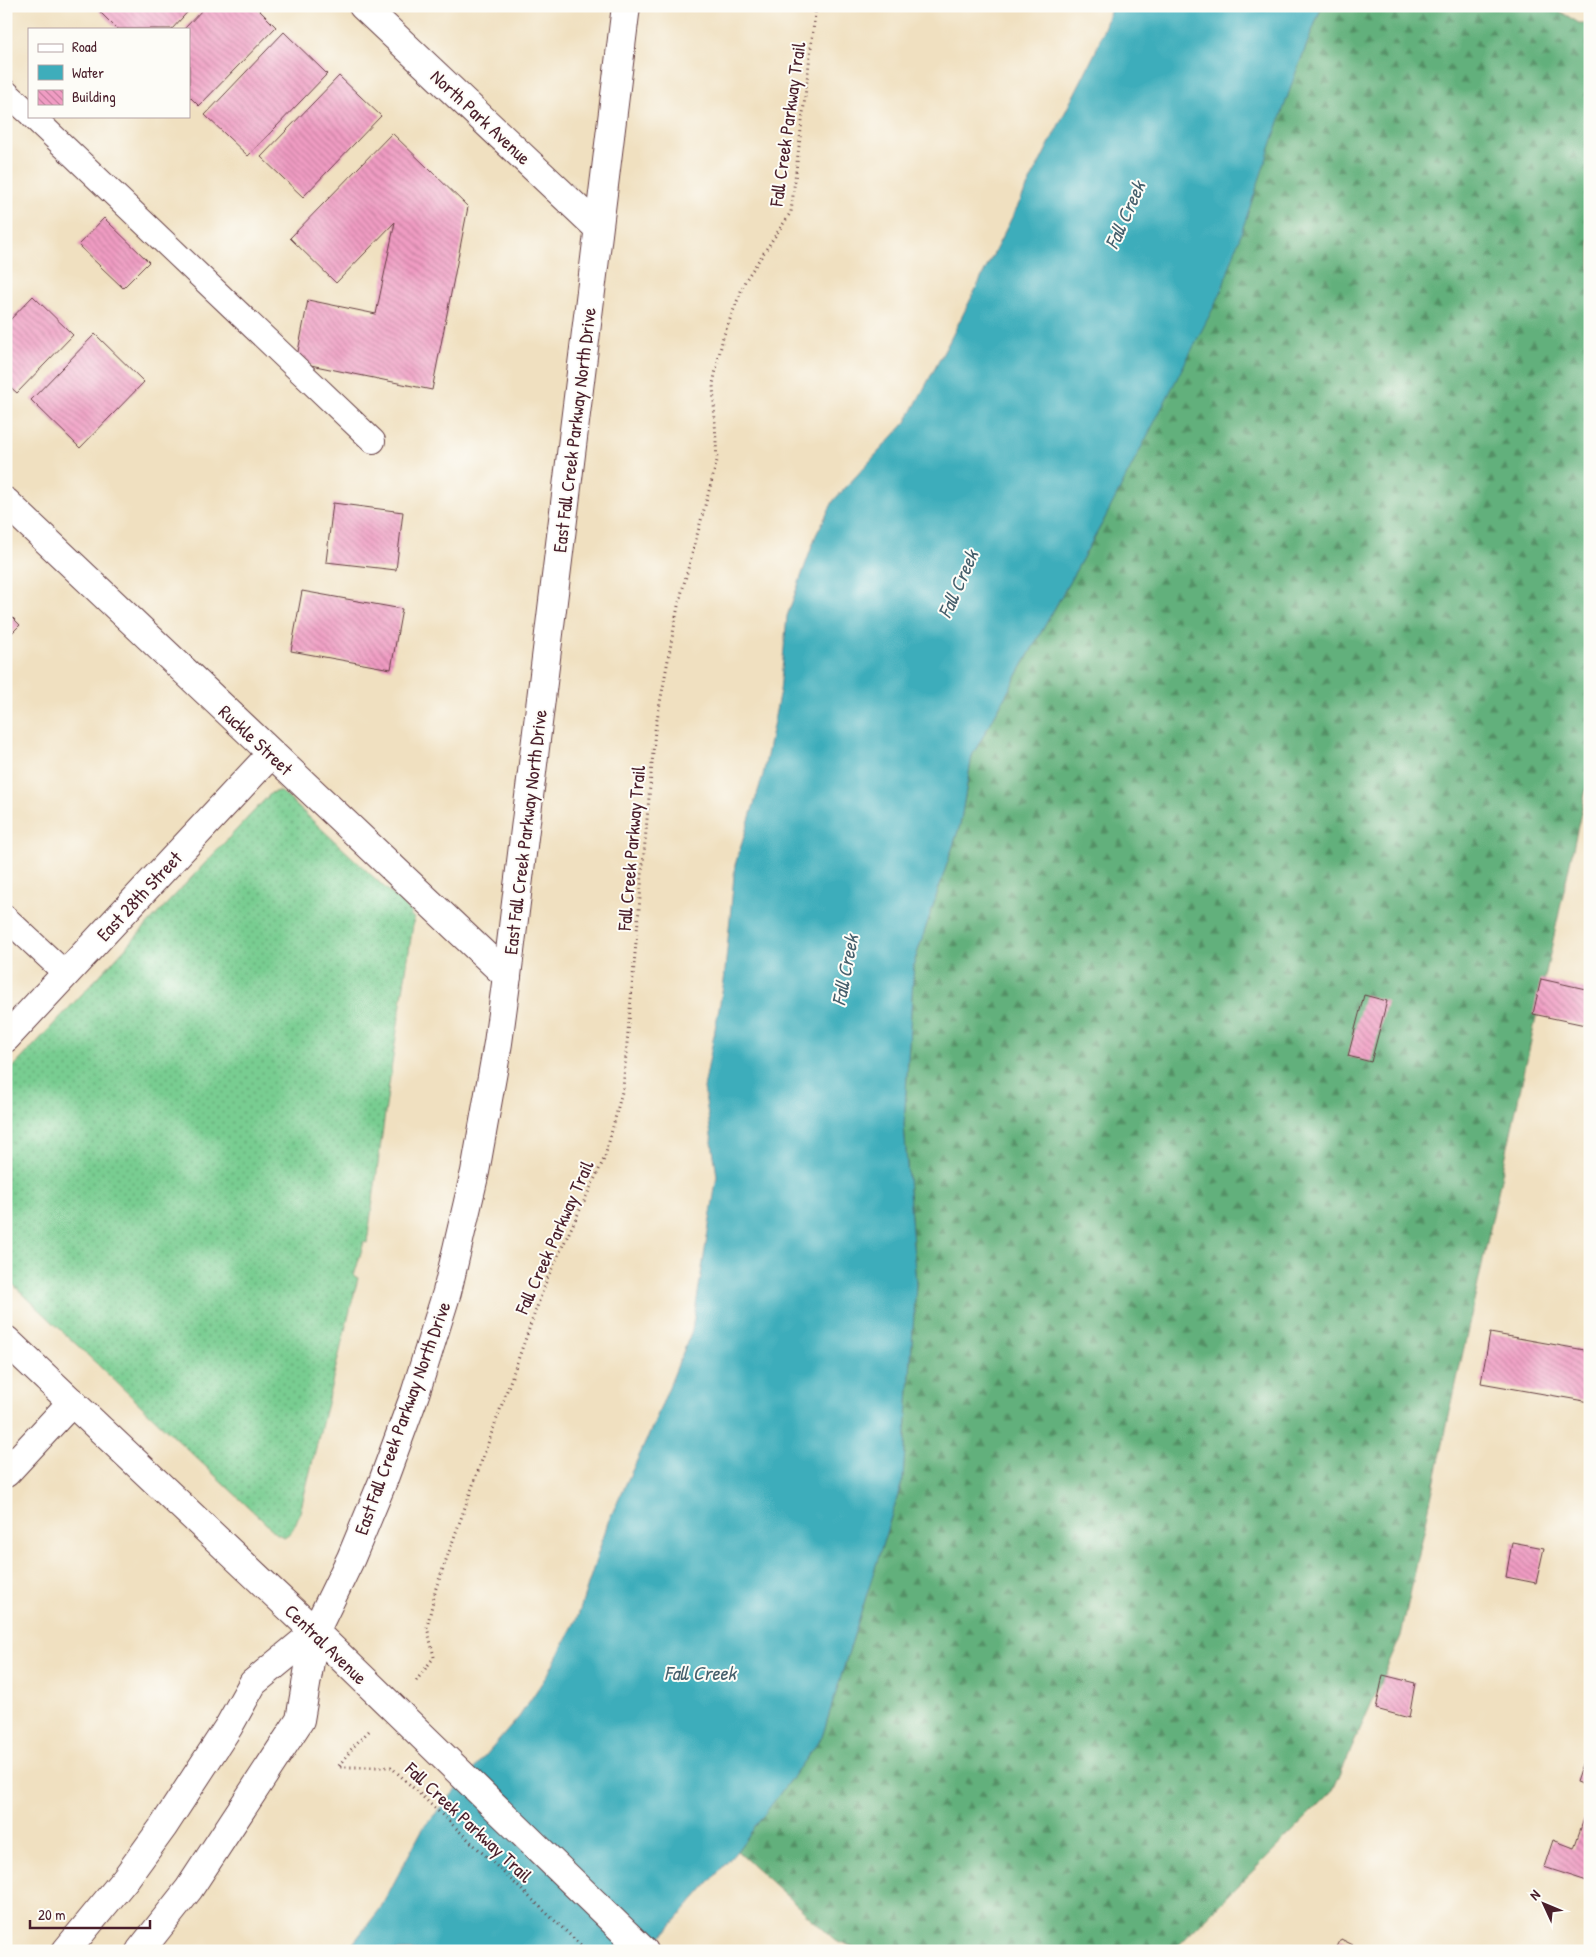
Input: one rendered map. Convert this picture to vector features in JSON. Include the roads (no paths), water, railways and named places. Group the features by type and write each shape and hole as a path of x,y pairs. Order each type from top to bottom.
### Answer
{"main road":[{"name":"North Park Avenue","path":"363,6 598,228"},
{"name":"East Fall Creek Parkway North Drive","path":"140,1951 189,1889 300,1720 315,1632 352,1558 390,1464 415,1394 447,1292 475,1172 508,976 626,6"},
{"name":"Ruckle Street","path":"6,502 508,976"},
{"name":"East 28th Street","path":"6,1038 271,754"},
{"name":"Central Avenue","path":"6,1340 315,1632 644,1951"},
{"path":"6,1473 72,1402"},
{"name":"East Fall Creek Parkway North Drive","path":"66,1951 126,1878 163,1827 229,1726 253,1683 315,1632"}],"lane":[{"path":"6,92 28,112"},
{"path":"34,118 373,441"},
{"path":"6,918 66,974"}],"water":[{"name":"Fall Creek","path":"1112,6 1322,6 1296,72 1220,295 1104,520 972,756 960,825 914,963 904,1125 916,1284 903,1479 822,1737 737,1851 649,1951 347,1951 380,1909 423,1828 519,1717 549,1672 578,1616 608,1522 653,1426 692,1330 717,1176 704,1088 724,981 735,865 763,775 780,691 787,616 816,535 834,500 906,422 949,342 1095,53"}]}
